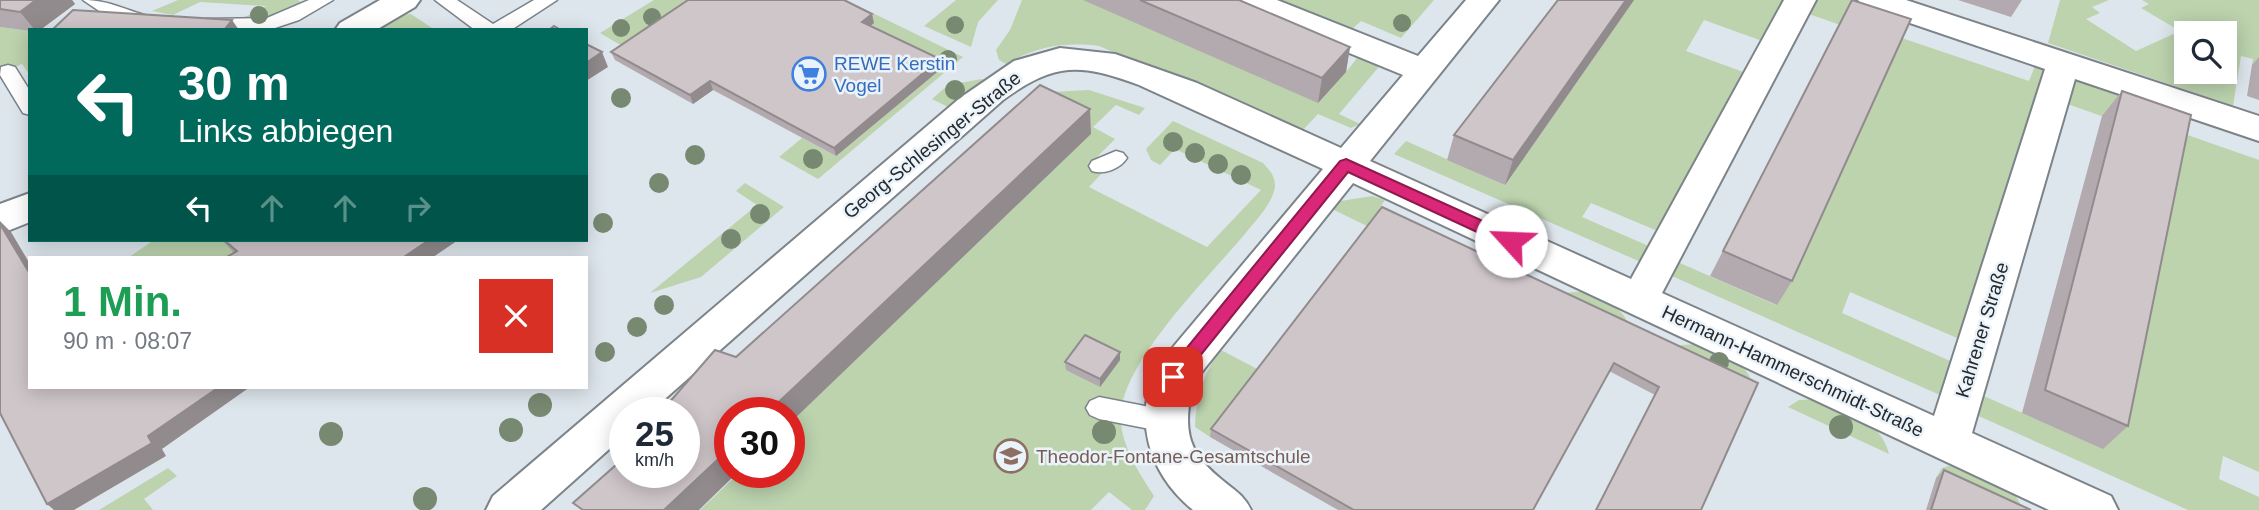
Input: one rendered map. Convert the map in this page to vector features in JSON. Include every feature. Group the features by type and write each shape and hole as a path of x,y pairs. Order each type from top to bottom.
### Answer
{"street":[{"path":"355,28 404,0"},
{"path":"1248,0 1424,71"},
{"path":"1228,510 1194,486 1175,457 1165,421 1173,377 1483,0"},
{"name":"Hermann-Hammerschmidt-Straße","path":"1639,300 1800,0"},
{"path":"1874,0 2259,129"},
{"name":"Georg-Schlesinger-Straße","path":"509,510 994,91 1023,71 1042,62 1084,60 1130,69 1346,164"},
{"name":"Kahrener Straße","path":"1948,442 2052,60"},
{"name":"Hermann-Hammerschmidt-Straße","path":"1346,164 1948,442"},
{"path":"0,220 28,207"},
{"path":"1948,442 2095,510"}],"lane":[{"path":"92,0 118,15 161,22"},
{"path":"444,0 486,28"},
{"path":"500,28 548,0"},
{"path":"188,24 255,28 282,22 322,1"},
{"path":"8,72 28,105"},
{"path":"1100,408 1165,421"}],"green space":[{"path":"178,0 298,0 305,5 277,19 239,20 266,6 200,2 173,15 152,11"},
{"path":"654,0 703,0 629,50 600,33"},
{"path":"834,0 846,0 963,57 818,179 779,157 802,138 836,156 864,31 874,22"},
{"path":"956,0 998,0 978,22 971,47 924,26"},
{"path":"1022,0 1084,0 1346,72 1361,53 1383,62 1339,114 1360,124 1351,128 1318,114 1301,132 1099,46 1074,45 1040,49 1006,64 999,60 996,50 1010,30"},
{"path":"1264,0 1434,0 1401,38 1361,21 1347,34"},
{"path":"1633,0 1790,0 1765,42 1704,20 1686,51 1746,73 1660,232 1591,203 1582,217 1651,247 1643,263 1394,154 1406,141 1505,185"},
{"path":"1810,0 1858,0 1899,14 1890,34 2029,81 2037,61 2050,66 1964,341 1850,292 1842,313 1957,364 1950,391 1940,395 1665,273 1673,260 1776,305 1895,44 1803,12"},
{"path":"2060,0 2109,0 2092,7 2100,13 2086,19 2136,51 2174,34 2174,84 2237,84 2233,106 2048,43"},
{"path":"2142,0 2259,0 2259,67 2252,65 2253,59 2241,56 2237,81 2237,21 2174,21 2174,27 2141,8 2149,4"},
{"path":"411,14 432,28 378,28 401,15"},
{"path":"0,27 28,31 28,72 22,64 0,74"},
{"path":"2069,75 2181,108 2176,131 2259,160 2259,472 2223,456 2219,479 2259,497 2259,510 2188,510 1972,413 1979,394 2103,448 2169,140 2062,102"},
{"path":"982,79 986,81 952,109 932,99 948,85"},
{"path":"1089,90 1145,108 1139,115 1116,105 1093,127 1115,139 1093,161 1106,169 1089,187 1207,247 1261,190 1175,149 1160,165 1151,160 1146,149 1173,121 1263,163 1275,182 1274,193 1263,212 1152,344 1126,392 1121,413 1123,436 1131,457 1154,496 1145,510 1132,510 1109,492 1091,510 700,510 723,488 805,488 805,404 1051,92"},
{"path":"745,183 784,207 701,277 650,293 757,205 736,191"},
{"path":"1372,196 1385,200 1379,209 1413,225 1371,228 1332,209 1341,201"},
{"path":"151,242 246,242 240,256 130,256"},
{"path":"1584,291 1620,311 1625,317 1630,334 1565,293"},
{"path":"1698,344 1741,365 1747,372 1753,391 1675,355 1681,345"},
{"path":"1221,350 1261,371 1210,437 1195,427 1196,417 1205,377"},
{"path":"1820,399 1871,426 1879,433 1889,454 1788,407 1799,400"},
{"path":"1958,463 2005,486 2019,501 2022,510 1936,478 1942,468"},
{"path":"168,468 177,476 144,499 153,510 99,510"}],"building":[{"path":"0,0 36,0 20,12 0,9"},
{"name":"REWE Kerstin Vogel","path":"688,0 844,0 872,14 862,22 940,59 834,148 710,81 690,95 611,52"},
{"path":"1140,0 1239,0 1350,47 1322,78"},
{"path":"1558,0 1626,0 1513,160 1454,135"},
{"path":"1852,0 1911,19 1792,281 1723,251"},
{"path":"73,10 232,20 226,28 54,28"},
{"path":"588,45 602,52 588,62"},
{"path":"1040,85 1090,109 784,397 714,397 714,463 700,476 700,397 674,397 715,350 736,357"},
{"path":"2122,91 2191,115 2128,426 2045,390"},
{"path":"1382,207 1758,383 1701,510 1596,510 1659,387 1614,363 1533,510 1354,510 1211,429"},
{"path":"0,224 28,271 28,389 216,389 148,436 152,443 47,504 0,413"},
{"path":"226,242 426,242 405,256 229,256 237,251"},
{"path":"1085,335 1120,352 1100,379 1065,362"},
{"path":"1944,470 2031,510 1931,510"},
{"path":"609,471 609,488 687,488 664,510 583,510 573,503"}],"place":[{"name":"REWE Kerstin Vogel","path":"809,74"},
{"name":"Theodor-Fontane-Gesamtschule","path":"1011,456"}],"route":[{"path":"1173,377 1346,164 1511,241"}]}
